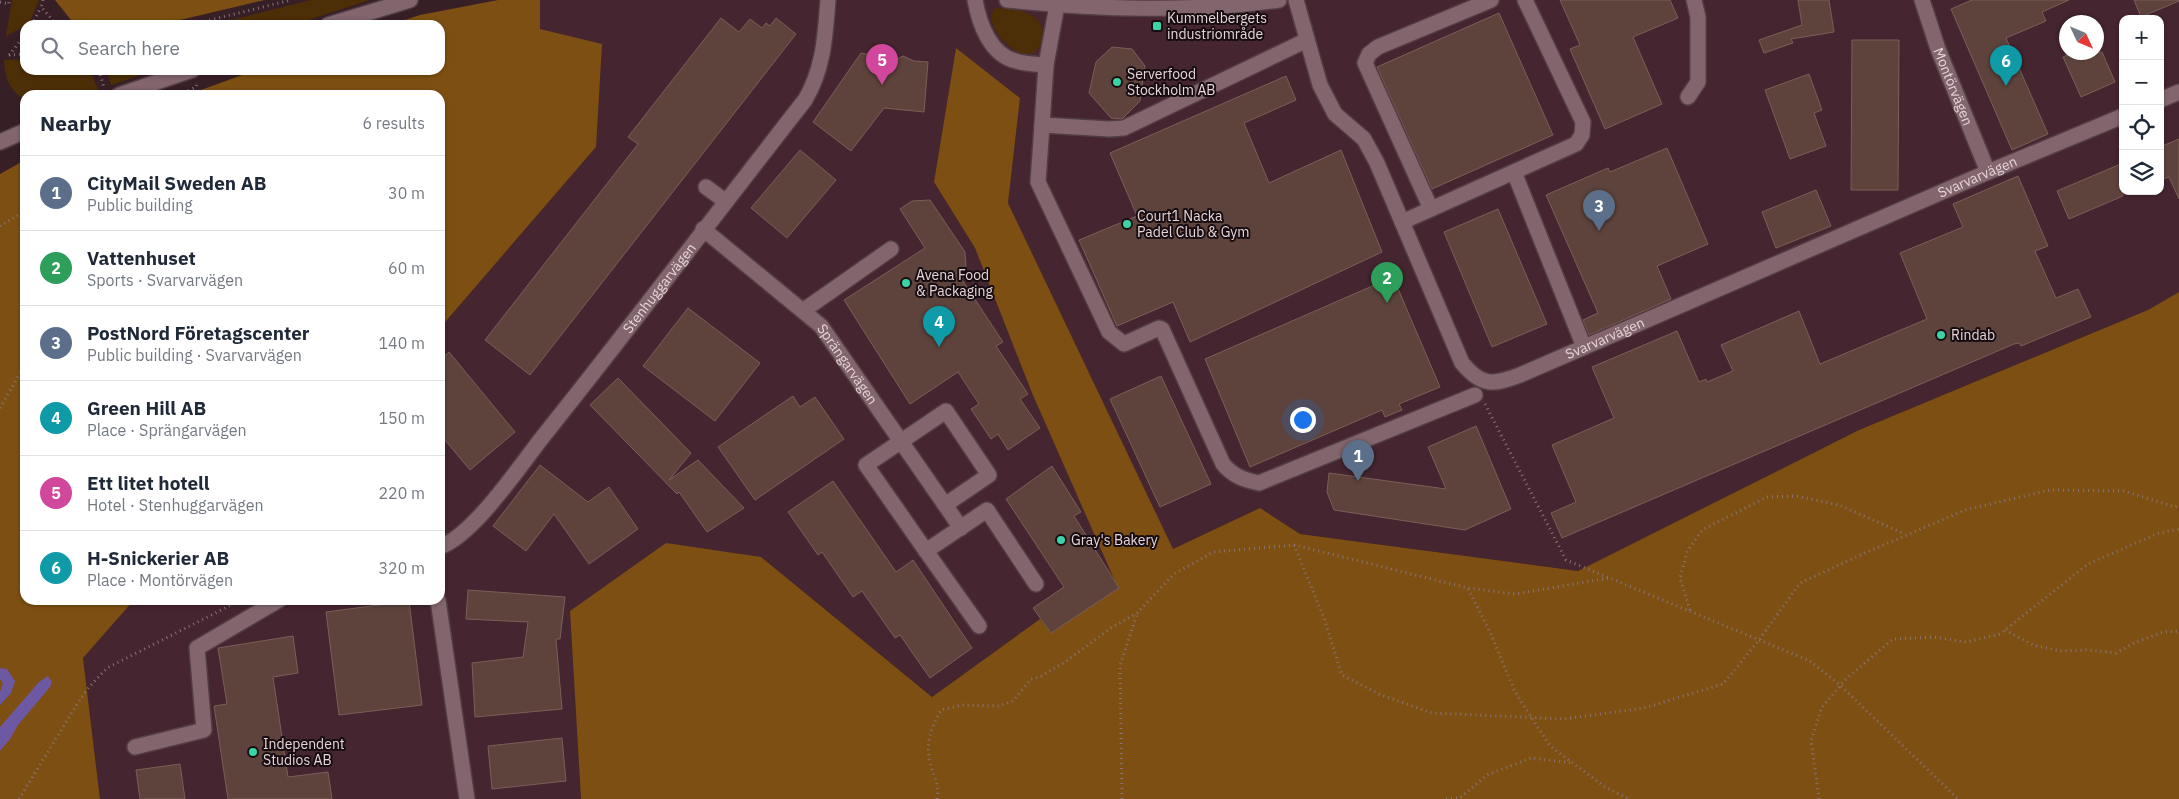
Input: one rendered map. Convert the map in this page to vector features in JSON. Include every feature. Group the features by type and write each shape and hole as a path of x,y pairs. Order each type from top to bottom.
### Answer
{"street":[{"path":"344,20 410,0"},
{"name":"Stenhuggarvägen","path":"445,545 454,541 485,509 639,316 703,229 805,100 812,88 823,57 828,0"},
{"path":"975,0 979,21 998,52 1015,61 1046,65"},
{"path":"1007,0 1057,5 1162,8 1255,4 1279,0"},
{"name":"Svarvarvägen","path":"1296,0 1320,85 1335,114 1364,139 1377,163 1458,355 1475,377 1487,383 1505,381 1584,348 1988,172 2119,118"},
{"path":"1431,209 1365,63 1369,54 1378,47 1492,0"},
{"path":"1402,222 1576,144 1582,135 1583,122 1525,0"},
{"path":"1688,97 1698,82 1698,17 1694,0"},
{"name":"Montörvägen","path":"1922,0 1938,48 1988,172"},
{"path":"1057,5 1046,65 1038,182 1109,332 1124,344 1159,328 1162,329 1223,464 1230,472 1243,479 1259,483 1478,395"},
{"path":"1042,125 1104,129 1124,128 1238,67 1307,40"},
{"path":"134,90 177,75"},
{"path":"2164,98 2179,92"},
{"path":"1,136 20,132"},
{"path":"1514,172 1584,348"},
{"path":"706,187 725,201"},
{"name":"Sprängarvägen","path":"703,229 804,310 821,326 961,528"},
{"path":"804,310 891,249"},
{"path":"945,505 989,475 946,411 866,464 979,626"},
{"path":"926,551 987,510 1036,584"},
{"path":"134,747 204,730 197,648 270,605"},
{"path":"439,605 467,799"}],"path":[{"path":"0,2 9,4 9,0"},
{"path":"35,20 43,0"},
{"path":"210,20 291,0"},
{"path":"41,8 52,20"},
{"path":"20,41 9,55 20,54"},
{"path":"100,75 104,88"},
{"path":"0,226 20,214"},
{"path":"0,408 20,374"},
{"path":"1478,395 1566,560 1810,661 1840,685 1958,799"},
{"path":"1294,545 1324,618 1342,675 1380,695 1432,713 1564,718 1644,708 1723,684 1759,640 1800,583 1906,534 1965,510 2050,490 2124,491 2174,507 2179,505"},
{"path":"1690,611 1680,578 1687,552 1702,530 1767,497 1796,496 1839,505 1906,534"},
{"path":"1819,799 1811,740 1822,706 1840,685 1893,639 1934,637 1966,642 2000,634 2088,564 2159,533 2179,529"},
{"path":"937,799 940,789 930,764 928,745 931,728 941,710 962,705 999,706 1013,701 1031,679 1040,677 1065,662 1112,628 1137,613 1174,574 1213,552 1294,545 1468,588 1515,594 1609,578"},
{"path":"1468,588 1490,632 1515,692 1550,746 1605,787 1629,799"},
{"path":"19,799 79,701 107,668 231,605"},
{"path":"1122,799 1120,666 1137,613"},
{"path":"2005,630 2033,645 2060,651 2089,650 2116,653 2164,632 2179,631"},
{"path":"1446,799 1460,798 1487,775 1531,758 1573,763"}],"shaded area":[{"path":"12,0 39,0 31,20 20,20 20,29 6,36"},
{"path":"55,0 265,0 180,20 71,20"},
{"path":"311,0 370,0 308,20 231,20"},
{"path":"498,0 540,0 540,29 602,44 596,147 445,322 445,90 201,90 242,75 445,75 445,20 404,20 420,15"},
{"path":"540,0 2179,0 2179,292 2148,310 1859,430 1578,571 1300,534 1260,508 1173,550 1008,203 1020,98 956,48 934,182 975,248 1032,393 1119,588 1051,633 1040,619 932,697 761,557 570,611 581,799 100,799 83,658 130,605 445,605 445,322 596,147 540,29"},
{"path":"995,8 1019,10 1038,20 1042,27 1043,38 1035,52 1028,54 1020,53 1003,41 993,24 992,15"},
{"path":"956,48 1020,98 1008,203 1173,549 1260,508 1300,534 1578,571 1859,430 2148,310 2179,292 2179,799 581,799 570,611 666,543 761,557 932,697 1040,619 1051,633 1118,588 1032,393 975,248 934,182"},
{"path":"20,59 20,75 92,75 98,90 20,90 20,96 9,83 5,72 4,60"},
{"path":"108,75 141,75 111,85"},
{"path":"20,163 20,605 130,605 83,658 100,799 0,799 0,174"},
{"path":"0,668 7,669 15,681 11,693 0,705 0,692 3,683 0,679"},
{"path":"48,676 52,682 50,687 18,725 0,751 0,727 39,682"}],"building":[{"path":"1560,0 1670,0 1678,18 1633,37 1662,104 1605,129 1570,49 1580,45"},
{"path":"1798,0 1829,0 1834,32 1791,39 1793,43 1764,53 1759,40 1802,25"},
{"path":"1972,0 2069,0 2042,12 2046,21 2006,38 2048,134 2012,150 1951,9"},
{"path":"2134,0 2179,0 2146,15 2140,15"},
{"path":"1499,13 1553,135 1432,189 1377,67"},
{"path":"721,18 739,32 750,19 762,28 766,23 770,26 776,18 796,34 530,375 485,340 638,144 628,137"},
{"path":"1852,40 1899,40 1898,190 1851,190"},
{"name":"Serverfood Stockholm AB","path":"1112,47 1132,49 1145,66 1140,101 1122,119 1111,118 1089,93 1096,62"},
{"path":"861,53 895,60 903,56 914,61 928,62 924,112 884,108 851,151 813,122"},
{"path":"2104,57 2115,82 2081,97 2064,60 2104,60"},
{"path":"1809,74 1822,110 1814,113 1826,146 1790,159 1765,90"},
{"path":"1286,76 1296,100 1244,123 1269,183 1341,150 1382,252 1190,342 1173,302 1117,326 1079,240 1137,216 1110,153"},
{"path":"2179,139 2179,199 2169,177 2164,179 2164,145"},
{"path":"1667,148 1708,244 1657,266 1671,299 1589,335 1583,320 1598,313 1546,195 1608,168 1610,172"},
{"path":"800,150 836,180 787,238 751,208"},
{"path":"2119,165 2119,195 2123,196 2069,219 2057,191"},
{"path":"2018,176 2048,246 2035,251 2056,298 2078,289 2091,317 2021,346 2019,343 2014,344 1562,538 1551,513 1576,502 1552,445 1614,418 1592,367 1677,331 1699,382 1706,379 1707,382 1733,371 1721,345 1799,311 1820,364 1927,319 1900,253 1963,227 1953,204"},
{"path":"1816,190 1831,226 1776,248 1762,212"},
{"path":"930,200 965,252 966,266 957,272 1003,342 996,346 1028,394 1020,399 1040,428 1008,450 998,434 991,439 971,409 979,404 958,372 910,404 844,300 925,248 900,209 912,201"},
{"path":"1498,209 1547,324 1492,347 1444,232"},
{"path":"1393,277 1440,387 1399,404 1402,410 1385,417 1382,410 1250,467 1205,359"},
{"path":"688,308 760,363 715,421 643,366"},
{"path":"449,352 515,432 470,470 445,440 445,356"},
{"path":"1161,376 1211,484 1160,507 1110,399"},
{"path":"618,378 691,453 669,480 698,460 744,508 707,532 679,492 677,494 590,405"},
{"path":"793,396 800,407 815,397 844,439 755,500 718,447"},
{"path":"1476,426 1511,509 1465,530 1334,510 1327,492 1329,473 1446,489 1428,447"},
{"path":"540,465 588,502 609,487 638,529 589,564 554,514 526,551 493,526"},
{"name":"Gray's Bakery","path":"1052,466 1081,512 1074,516 1119,588 1051,633 1033,608 1064,587 1006,499"},
{"path":"833,481 896,572 913,560 972,648 930,678 900,635 895,638 862,591 853,597 822,552 818,555 788,512"},
{"path":"468,590 565,597 560,639 556,639 562,709 475,717 472,663 523,657 528,622 466,619"},
{"path":"379,605 410,605 422,705 339,715 326,612"},
{"path":"293,636 298,673 273,677 288,777 328,772 332,799 228,799 214,706 227,704 218,648"},
{"path":"562,738 566,781 492,789 488,746"},
{"path":"180,764 185,799 140,799 136,770"}],"place":[{"name":"Kummelbergets industriområde","path":"1157,26"},
{"name":"Serverfood Stockholm AB","path":"1117,82"},
{"name":"Ett litet hotell","path":"882,85"},
{"name":"H-Snickerier AB","path":"2006,86"},
{"name":"Court1 Nacka Padel Club & Gym","path":"1127,224"},
{"name":"PostNord Företagscenter","path":"1599,231"},
{"name":"Avena Food & Packaging","path":"906,283"},
{"name":"Vattenhuset","path":"1387,303"},
{"name":"Rindab","path":"1941,335"},
{"name":"Green Hill AB","path":"939,347"},
{"name":"CityMail Sweden AB","path":"1358,481"},
{"name":"Gray's Bakery","path":"1061,540"},
{"name":"Independent Studios AB","path":"253,752"}]}
